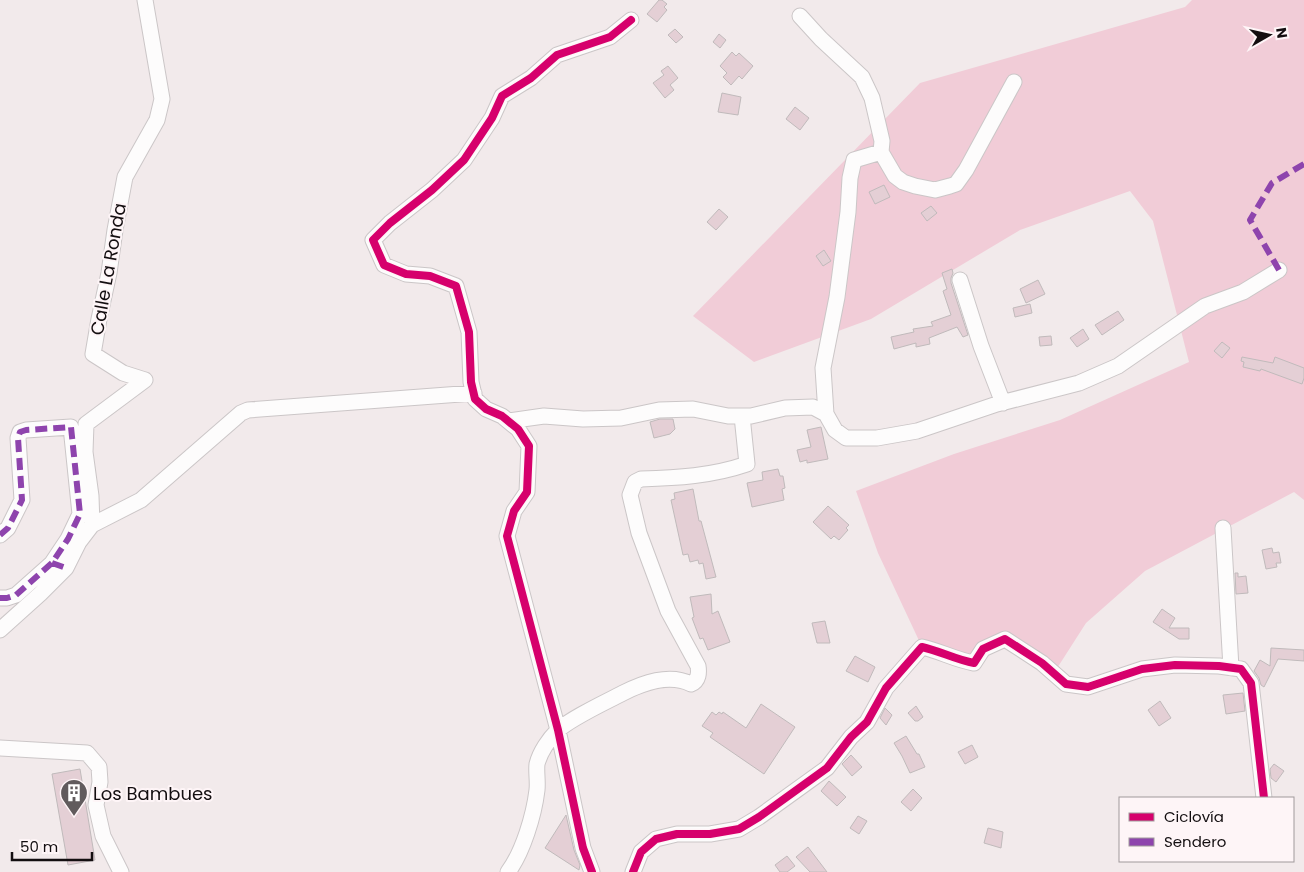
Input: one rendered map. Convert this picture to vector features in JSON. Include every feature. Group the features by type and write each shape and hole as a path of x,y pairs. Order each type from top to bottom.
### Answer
{"street":[{"name":"Calle La Ronda","path":"92,524 91,496 85,452 86,424 146,380 123,374 92,354 98,318 109,273 125,177 157,120 162,99 145,0"},
{"path":"800,16 821,39 862,77 872,98 882,141 882,152 895,176 903,182 935,190 956,184 966,170 1014,82"},
{"path":"592,872 583,848 558,730 507,536 514,511 526,492 529,446 518,429 475,399 469,332 456,286 430,276 406,274 384,265 373,240 390,223 432,190 464,160 492,118 502,96 532,78 557,55 610,36 631,20"},
{"path":"882,152 855,158 851,170 837,297 823,368 826,414 835,430 846,438 877,438 916,431 1004,403 1079,383 1118,366 1205,306 1243,292 1279,270"},
{"path":"960,280 981,346 1004,403"},
{"path":"0,630 40,594 92,524 141,500 241,413 248,410 474,393"},
{"path":"508,421 544,416 583,419 621,418 659,410 693,409 728,416 751,416 785,408 813,407 826,414"},
{"path":"508,872 514,864 529,825 537,790 538,763 546,743 558,730 587,712 644,683 658,680 694,683 699,673 698,666 668,611 639,533 630,495 635,482 641,479 702,476 747,464 742,416"},
{"path":"0,535 8,528 22,500 18,438 20,432 71,427 80,514 68,539 59,566 16,595 0,598"},
{"path":"1223,528 1231,668"},
{"path":"634,872 641,852 656,839 677,834 710,834 739,829 759,817 827,768 851,737 867,722 886,688 922,647 938,651 960,661 974,662 983,649 1005,639 1042,663 1066,684 1088,686 1142,669 1175,665 1241,669 1251,683 1264,797"},
{"path":"0,748 86,753 99,767 100,782 96,805 103,836 121,872"}],"shaded area":[{"path":"1192,0 1304,0 1304,500 1294,492 1145,571 1086,623 1054,673 1005,639 974,663 922,647 878,553 856,491 954,454 1060,420 1189,362 1153,221 1130,191 1020,230 871,319 754,362 693,316 920,83 1185,7"}],"building":[{"path":"659,0 667,4 664,7 667,10 657,22 647,14"},
{"path":"675,29 683,37 676,43 668,35"},
{"path":"719,34 726,40 720,48 713,42"},
{"path":"732,52 736,56 739,53 753,66 742,79 739,76 731,85 723,77 727,73 720,66"},
{"path":"668,66 678,78 670,85 674,90 665,98 653,83 664,75 661,71"},
{"path":"722,93 741,97 738,115 718,112"},
{"path":"795,107 809,118 800,130 786,119"},
{"path":"884,185 890,197 875,204 869,192"},
{"path":"931,206 937,213 927,221 921,213"},
{"path":"719,209 728,217 716,230 707,222"},
{"path":"824,250 831,261 823,266 816,256"},
{"path":"952,269 951,283 968,335 963,337 957,327 929,338 930,344 916,347 916,343 894,349 891,337 914,332 913,329 933,326 931,322 951,315 943,291 947,289 942,273"},
{"path":"1038,280 1045,294 1026,303 1020,289"},
{"path":"1030,304 1032,313 1015,317 1013,308"},
{"path":"1118,311 1124,320 1102,335 1095,325"},
{"path":"1083,329 1089,339 1077,347 1070,338"},
{"path":"1051,336 1052,345 1040,346 1039,337"},
{"path":"1222,342 1230,348 1222,358 1214,351"},
{"path":"1242,357 1273,363 1275,357 1304,368 1302,384 1261,369 1260,371 1243,367"},
{"path":"660,419 673,419 675,429 670,434 654,438 650,422"},
{"path":"821,427 828,459 807,463 807,460 800,462 797,450 811,447 807,430"},
{"path":"778,469 780,476 783,476 785,488 782,489 784,500 752,507 747,483 763,480 762,472"},
{"path":"693,489 699,521 701,521 716,577 706,579 703,563 699,564 698,560 690,562 688,554 683,555 671,500 675,499 674,493"},
{"path":"828,506 849,525 846,528 848,530 839,540 834,536 831,539 813,522"},
{"path":"1272,548 1273,553 1279,552 1281,563 1276,563 1277,567 1266,569 1262,550"},
{"path":"1235,573 1238,573 1238,577 1246,576 1248,593 1236,594"},
{"path":"711,594 712,614 718,611 730,642 708,650 703,638 700,639 692,618 694,617 690,597"},
{"path":"1162,609 1175,618 1169,628 1189,628 1189,639 1179,639 1153,622"},
{"path":"825,621 830,643 817,643 812,623"},
{"path":"1271,648 1304,650 1304,661 1278,659 1264,687 1254,671 1260,660 1270,666"},
{"path":"855,656 875,667 868,682 846,671"},
{"path":"1243,693 1245,711 1226,714 1223,695"},
{"path":"1160,701 1171,718 1159,726 1148,710"},
{"path":"761,704 795,727 764,774 710,737 713,733 702,726 712,712 716,715 719,712 722,714 723,712 746,728"},
{"path":"916,706 923,717 918,721 915,721 908,713"},
{"path":"885,708 892,715 886,725 880,718"},
{"path":"906,736 917,754 919,754 925,767 910,773 894,743"},
{"path":"972,745 978,757 965,764 958,752"},
{"path":"851,755 862,767 852,776 842,764"},
{"path":"1274,764 1284,771 1276,782 1271,778 1270,769"},
{"name":"Los Bambues","path":"80,769 95,860 68,865 52,774"},
{"path":"829,781 846,797 837,806 821,791"},
{"path":"913,789 922,798 911,811 901,802"},
{"path":"566,815 574,850 580,865 579,870 545,848"},
{"path":"858,816 867,821 859,834 850,828"},
{"path":"988,828 1003,832 1001,848 984,843"},
{"path":"808,847 827,872 810,872 796,857"},
{"path":"787,856 795,866 787,872 780,872 775,865"}],"marked path":[{"path":"1279,270 1250,220 1272,183 1304,164"},
{"path":"0,535 8,528 22,500 18,438 20,432 71,427 80,514 68,539 52,563 16,595 0,598"},
{"path":"52,563 66,568"}],"cycle path":[{"path":"592,872 583,848 558,730 507,536 514,511 527,492 529,446 518,429 502,416 486,409 475,399 471,382 469,332 456,286 430,276 406,274 384,265 373,240 390,223 432,190 464,160 492,118 502,96 531,78 557,55 610,37 631,20"},
{"path":"633,872 641,852 656,839 677,834 710,834 739,829 759,817 827,768 851,737 867,722 886,688 922,647 974,663 983,649 1005,639 1042,663 1066,684 1088,687 1142,669 1175,665 1219,666 1241,669 1251,683 1264,797"}],"place":[{"name":"Los Bambues","path":"74,817"}]}
